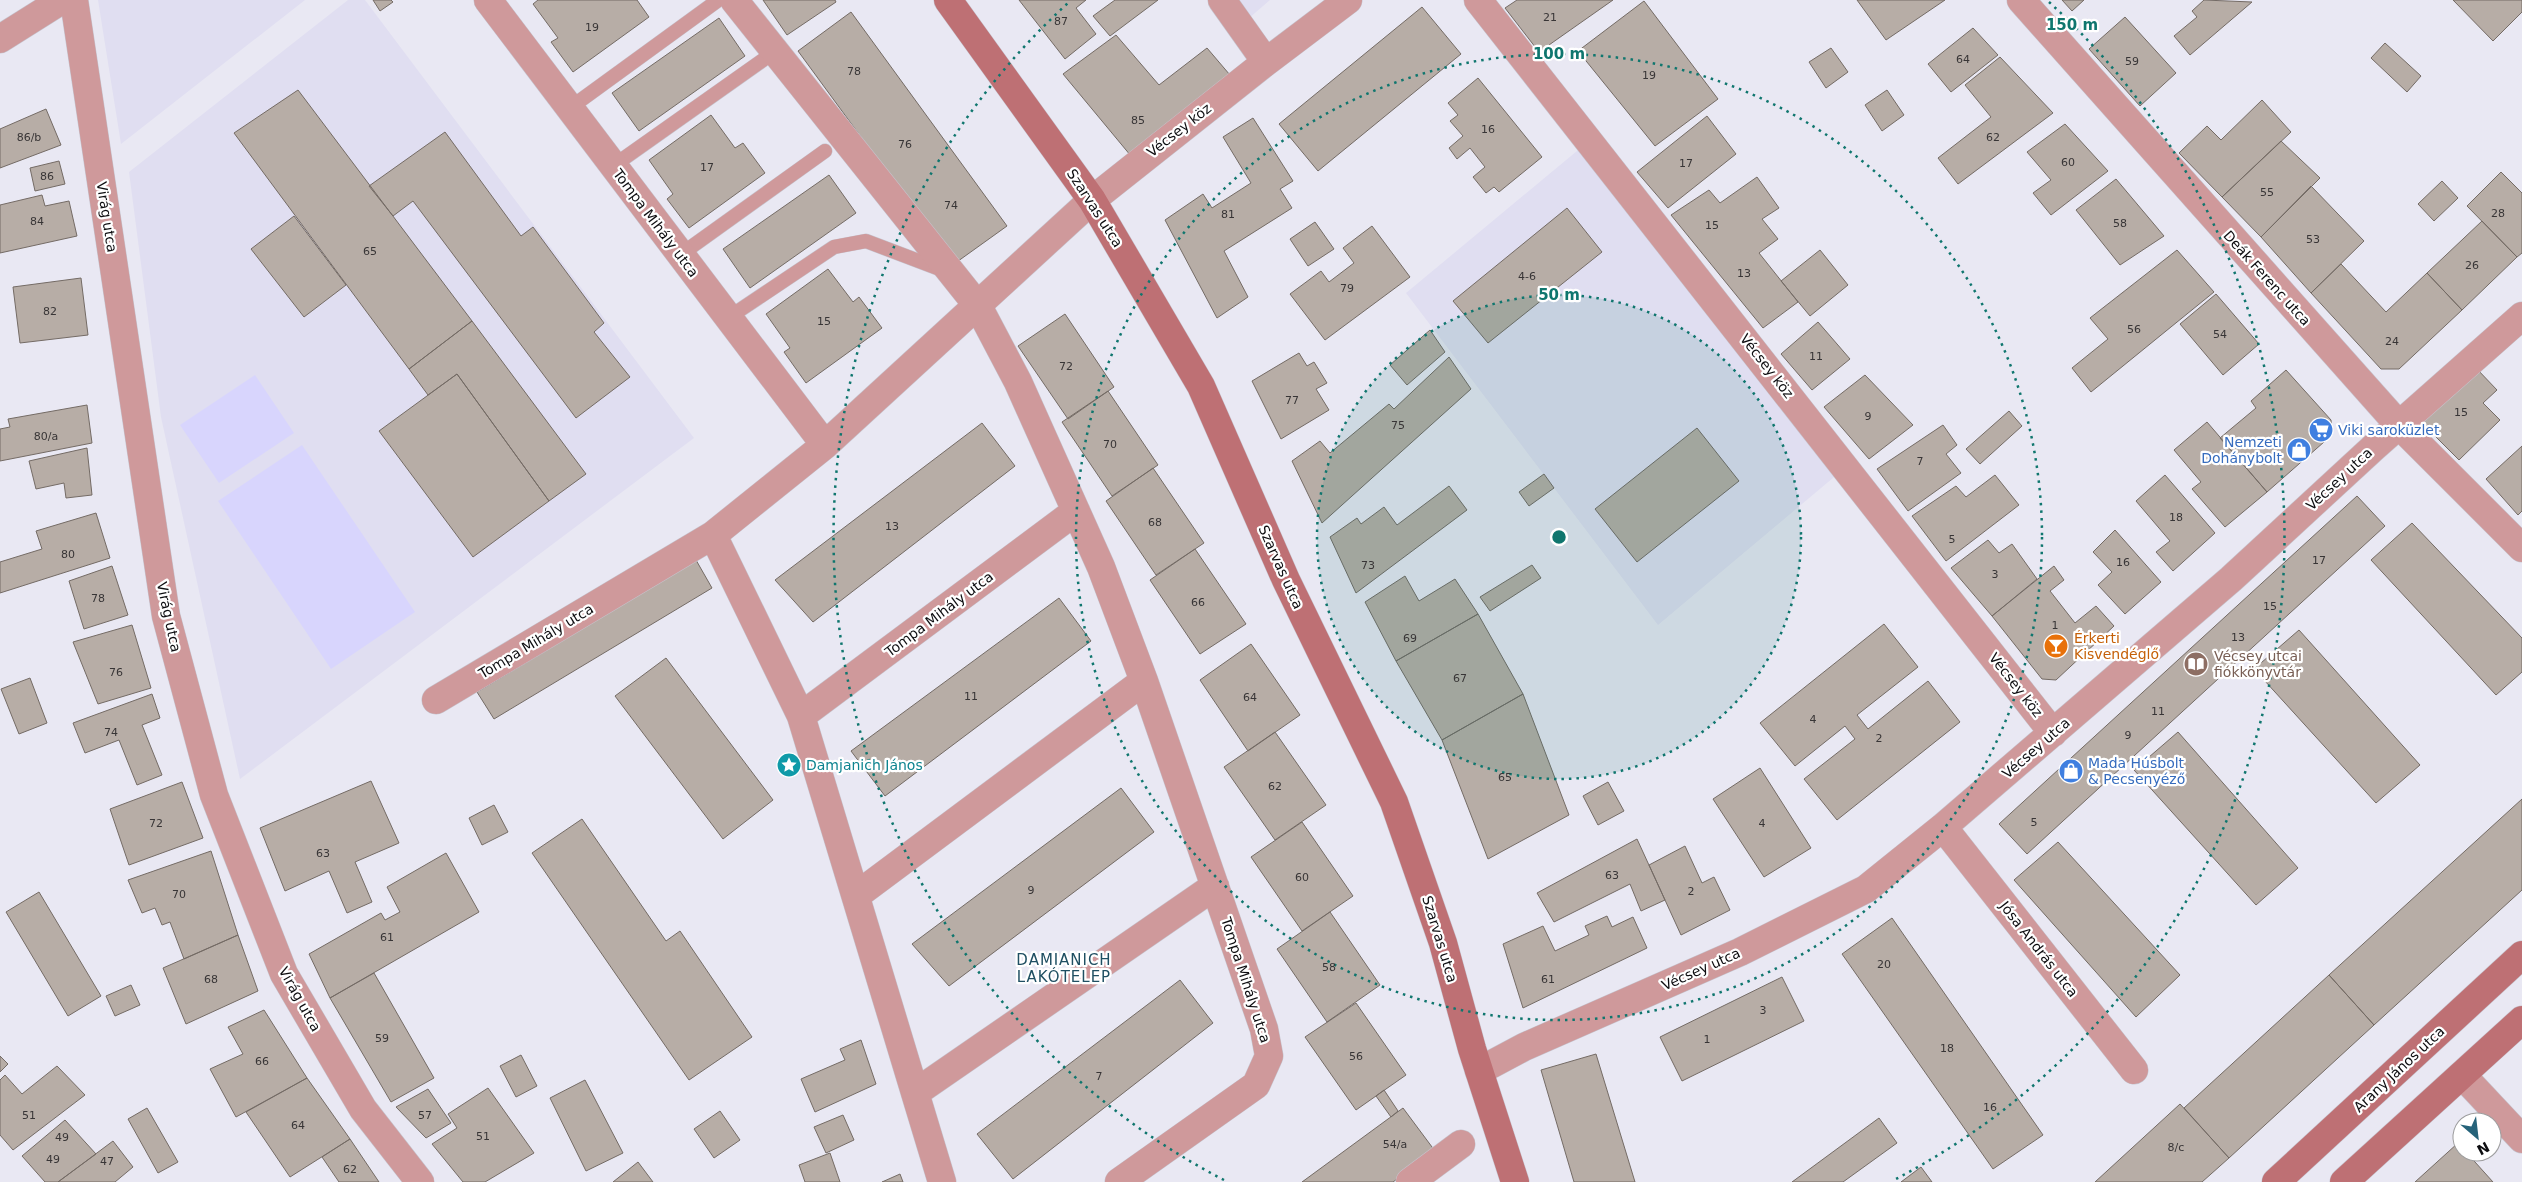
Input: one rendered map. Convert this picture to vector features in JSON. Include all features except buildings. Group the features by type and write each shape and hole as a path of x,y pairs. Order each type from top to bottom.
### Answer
{"street":[{"path":"0,39 62,0"},
{"name":"Virág utca","path":"74,0 166,616 214,795 284,974 363,1109 420,1182"},
{"name":"Tompa Mihály utca","path":"488,0 825,446"},
{"name":"Tompa Mihály utca","path":"725,0 978,306 1018,382 1101,567 1144,681 1264,1029 1270,1056 1256,1085 1119,1182"},
{"name":"Szarvas utca","path":"948,0 1092,200 1201,386 1286,580 1394,802 1443,943 1478,1070 1515,1182"},
{"path":"1222,0 1266,62"},
{"name":"Vécsey köz","path":"1092,200 1266,62 1348,0"},
{"name":"Vécsey köz","path":"1478,0 2053,733"},
{"name":"Deák Ferenc utca","path":"2021,0 2399,425 2522,548"},
{"name":"Tompa Mihály utca","path":"436,700 713,535 825,446 1092,200"},
{"name":"Vécsey utca","path":"1478,1070 1740,952 1866,889 1943,827 2230,579 2522,316"},
{"name":"Tompa Mihály utca","path":"802,716 1076,511"},
{"path":"713,535 802,716 942,1182"},
{"path":"857,895 1144,681"},
{"name":"Jósa András utca","path":"1943,827 2134,1070"},
{"path":"915,1092 1215,886"},
{"name":"Arany János utca","path":"2276,1182 2522,955"},
{"path":"2344,1182 2522,1020"},
{"path":"2462,1076 2522,1139"},
{"path":"1410,1182 1461,1144"}],"lane":[{"path":"570,108 725,0"},
{"path":"613,166 764,60"},
{"path":"680,255 824,151"},
{"path":"728,318 834,247 866,241 952,274"}],"shaded area":[{"path":"98,0 305,0 121,144"},
{"path":"348,0 365,0 694,438 240,779 161,417 129,172"},
{"path":"1222,0 1270,0 1241,25"},
{"path":"1589,141 1846,467 1658,625 1406,293"},
{"path":"255,375 294,433 219,483 180,425"},
{"path":"302,445 415,612 331,669 218,501"}],"place":[{"name":"Viki saroküzlet","path":"2321,430"},
{"name":"Nemzeti Dohánybolt","path":"2299,450"},
{"name":"Érkerti Kisvendéglő","path":"2056,646"},
{"name":"Vécsey utcai fiókkönyvtár","path":"2196,664"},
{"name":"Damjanich János","path":"789,765"},
{"name":"Mada Húsbolt & Pecsenyéző","path":"2071,771"}],"district":[{"name":"DAMJANICH LAKÓTELEP","path":"1064,968"}]}
